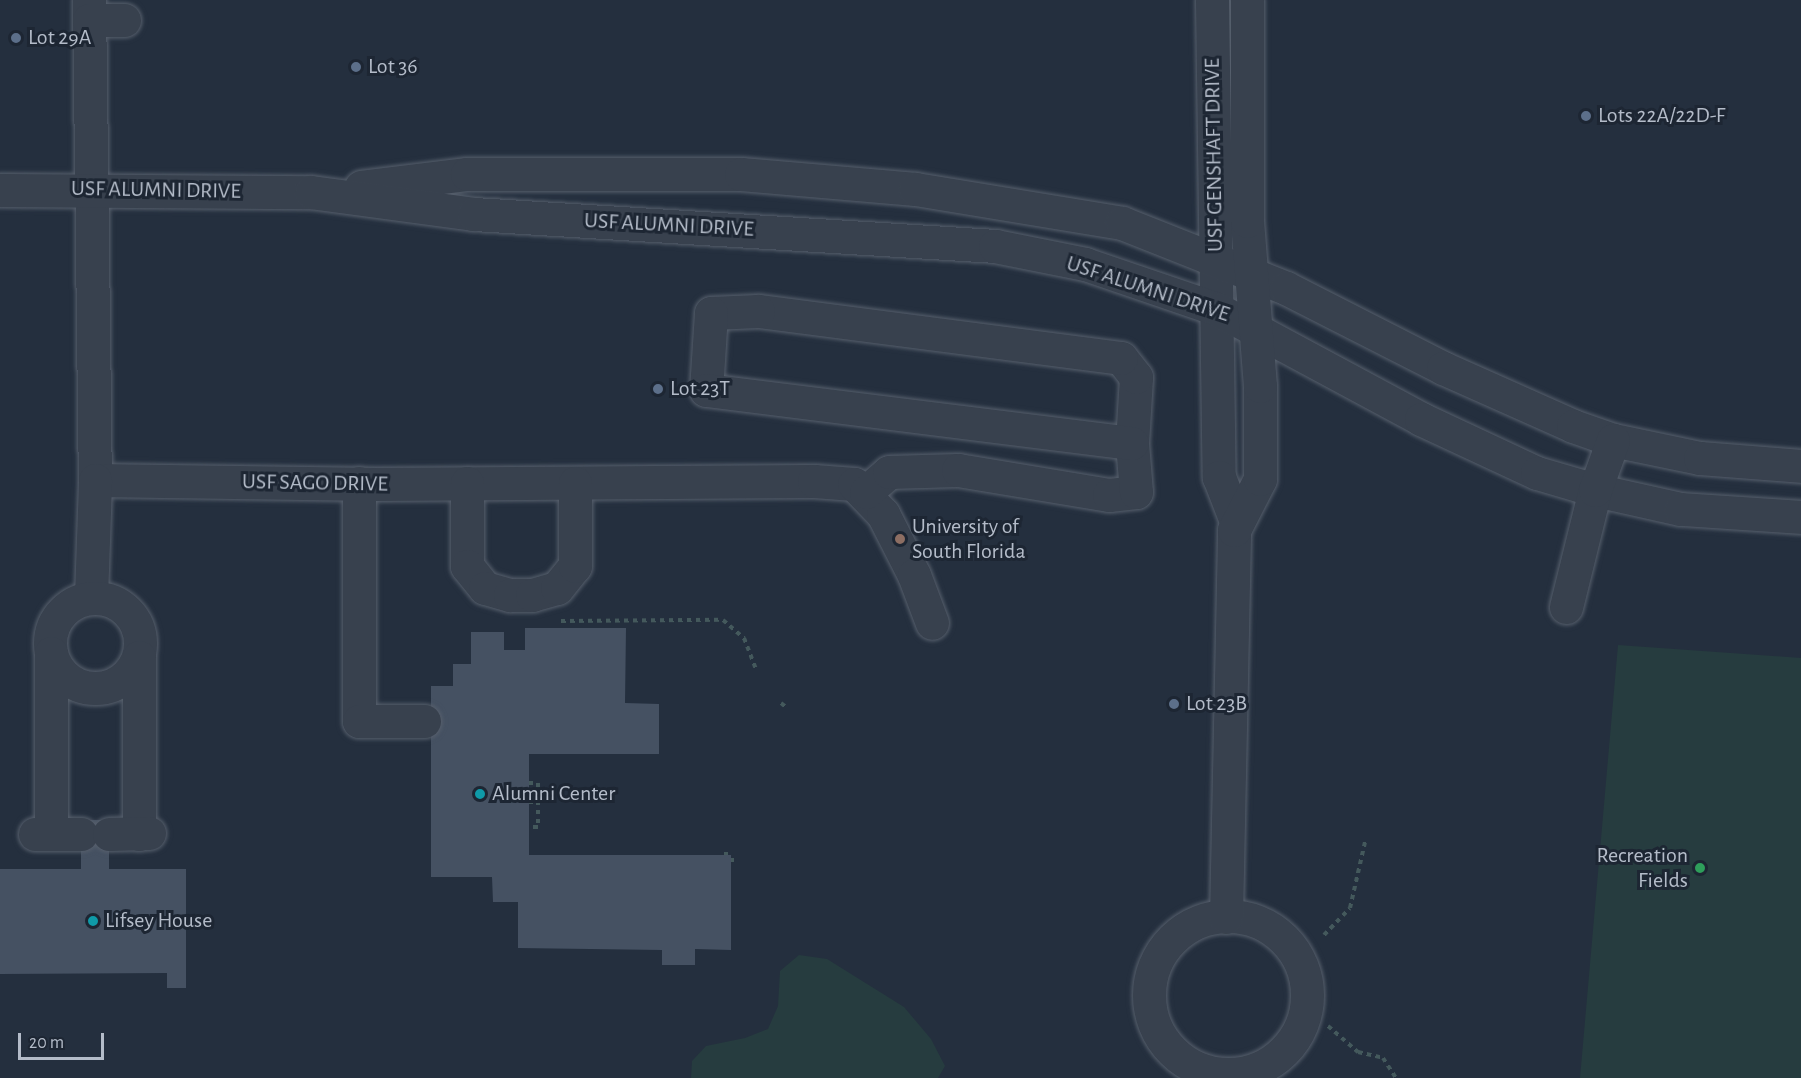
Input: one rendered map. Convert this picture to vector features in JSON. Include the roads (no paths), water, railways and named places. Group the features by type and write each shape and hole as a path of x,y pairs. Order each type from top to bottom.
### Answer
{"street":[{"name":"USF GENSHAFT DRIVE","path":"1212,0 1214,257 1220,477 1236,521"},
{"name":"USF GENSHAFT DRIVE","path":"1236,521 1260,479 1260,386 1249,272 1247,0"},
{"path":"91,597 95,480 89,10 124,20"},
{"name":"USF ALUMNI DRIVE","path":"312,192 467,174 741,174 915,189 994,200 1122,223 1249,272 1443,368 1613,440 1700,458 1801,466"},
{"name":"USF ALUMNI DRIVE","path":"0,190 312,192 474,214 994,246 1085,264 1217,309 1421,419 1537,473 1595,490 1681,508 1801,517"},
{"path":"932,623 874,503 889,472 958,470 1109,495 1136,492 1132,442 1136,376 1121,358 758,311 711,313 706,390 1132,442"},
{"path":"1566,607 1595,490 1613,440"},
{"name":"USF SAGO DRIVE","path":"95,480 359,483 814,481 854,484 874,503"},
{"path":"359,483 359,721 424,721"},
{"path":"467,483 467,566 485,588 510,595 532,595 557,588 575,566 575,483"},
{"path":"1226,917 1236,521"},
{"path":"91,597 118,603 130,613 141,638 139,657 94,834 51,653 52,626 65,609 91,597"},
{"path":"51,653 68,679 91,688 120,681 139,657"},
{"path":"1211,916 1226,917 1248,917 1286,940 1301,963 1308,996 1305,1016 1293,1042 1280,1056 1254,1071 1220,1075 1190,1066 1163,1044 1150,1019 1147,991 1156,958 1179,931 1211,916"}],"place":[{"name":"Lot 29A","path":"16,38"},
{"name":"Lot 36","path":"356,67"},
{"name":"Lots 22A/22D-F","path":"1586,116"},
{"name":"Lot 23T","path":"658,389"},
{"name":"University of South Florida","path":"900,539"},
{"name":"Lot 23B","path":"1174,704"},
{"name":"Alumni Center","path":"480,794"},
{"name":"Recreation Fields","path":"1700,868"},
{"name":"Lifsey House","path":"93,921"}]}
